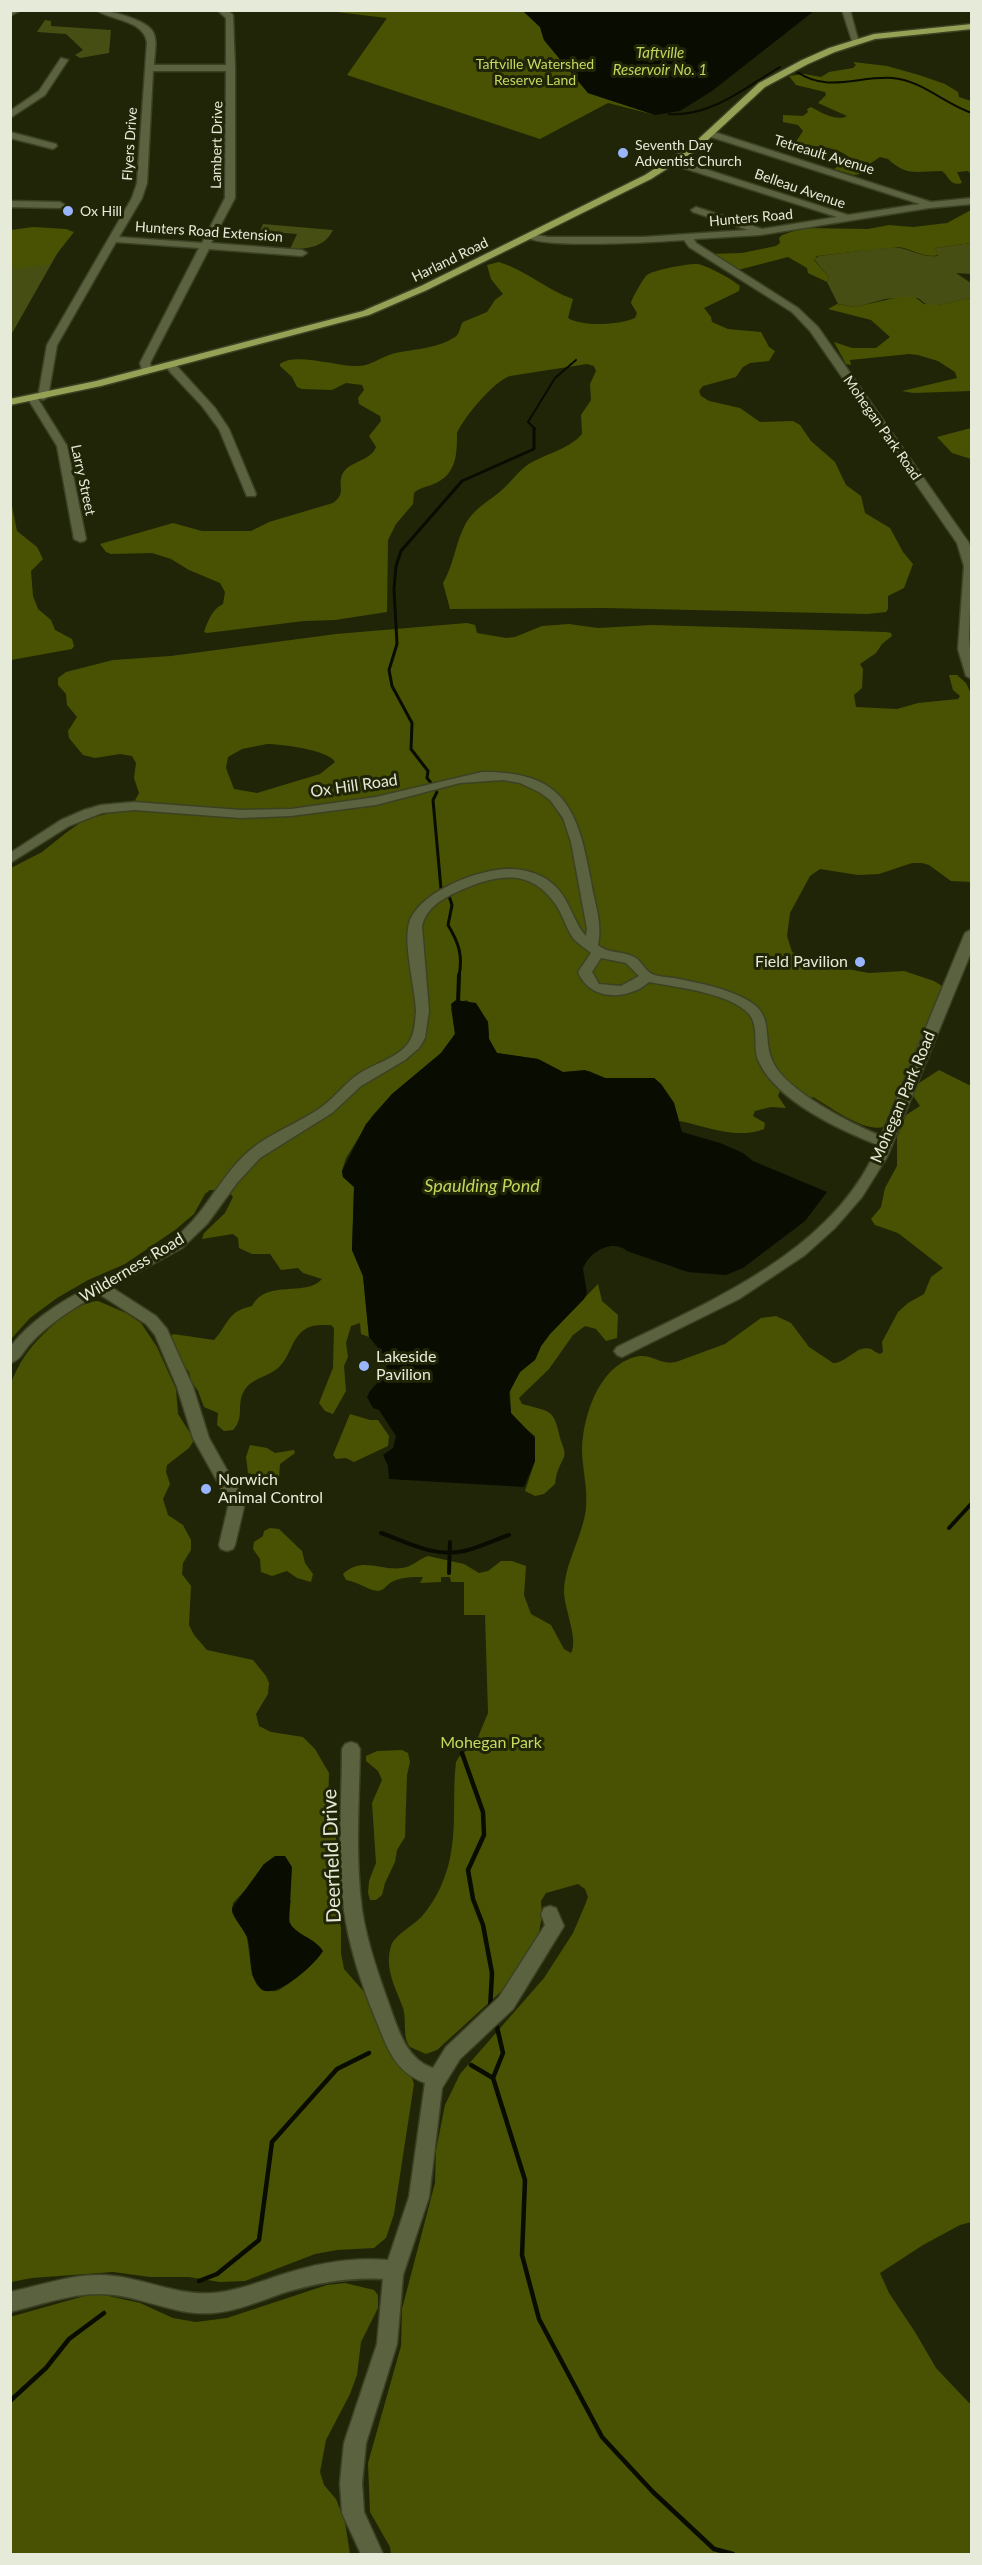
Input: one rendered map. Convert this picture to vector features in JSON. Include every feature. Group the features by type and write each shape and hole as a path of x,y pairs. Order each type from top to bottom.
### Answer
{"main road":[{"name":"Harland Road","path":"10,402 38,398 147,371 366,313 531,237 618,194 674,162 711,134 762,85 805,62 856,41 898,33 972,26"}],"street":[{"path":"10,14 17,10"},
{"name":"Flyers Drive","path":"38,398 52,345 138,198 142,183 151,42 149,32 142,26 100,10"},
{"name":"Lambert Drive","path":"147,371 145,363 230,198 230,17 221,10"},
{"path":"846,10 856,41"},
{"path":"10,115 42,93 64,60"},
{"path":"148,68 231,68"},
{"name":"Tetreault Avenue","path":"711,134 920,200 929,205"},
{"path":"10,135 52,146"},
{"name":"Belleau Avenue","path":"674,162 839,214 848,219"},
{"name":"Hunters Road","path":"531,237 548,240 591,240 760,232 929,205 972,201"},
{"path":"10,204 60,206"},
{"path":"696,210 756,228 760,232"},
{"name":"Mohegan Park Road","path":"688,237 692,245 795,310 814,329 963,543 970,565 963,631 964,656 972,676"},
{"name":"Hunters Road Extension","path":"114,239 302,253"},
{"path":"170,365 176,375 211,410 227,433 251,494"},
{"name":"Larry Street","path":"38,398 62,446 80,539"},
{"name":"Ox Hill Road","path":"12,855 76,816 108,807 263,814 375,802 477,777 512,777 531,782 549,793 561,804 573,824 578,839 594,929 595,949"},
{"name":"Wilderness Road","path":"10,1358 43,1322 158,1256 187,1235 257,1151 326,1110 360,1079 412,1048 418,1038 421,1022 415,926 418,915 428,903 450,890 487,875 510,872 526,874 538,879 553,891 579,935 595,949"},
{"name":"Mohegan Park Road","path":"622,1351 739,1294 786,1264 810,1245 844,1210 871,1173 885,1143 972,933"},
{"path":"646,977 626,990 612,991 598,988 588,981 585,972 595,949 630,959 639,965 646,977 720,994 744,1003 755,1013 760,1022 767,1065 784,1085 802,1099 848,1126 885,1143"},
{"path":"101,1288 151,1320 165,1339 185,1387 201,1438 234,1497 235,1511 227,1545"},
{"name":"Deerfield Drive","path":"351,1749 351,1886 356,1930 380,2004 399,2051 411,2067 437,2078"},
{"path":"372,2554 353,2513 352,2465 355,2443 387,2344 394,2270 418,2197 430,2097 437,2078 458,2047 491,2019 511,1996 555,1926 550,1914"},
{"path":"10,2302 66,2289 101,2284 124,2287 185,2302 216,2303 336,2270 360,2267 394,2270"}],"green space":[{"name":"Taftville Watershed Reserve Land","path":"328,11 523,11 540,27 544,40 588,93 655,115 608,103 540,139 347,75 387,18"},
{"path":"45,20 51,21 51,26 111,30 109,53 80,58 75,55 83,50 66,34 37,32"},
{"path":"853,62 887,66 919,75 945,84 958,92 959,97 971,101 971,174 968,171 957,172 962,183 955,184 942,171 907,171 888,159 880,157 862,169 860,174 854,175 834,169 844,162 853,161 840,152 795,143 803,131 798,125 783,122 783,115 803,116 811,107 838,118 847,116 818,103 826,95 825,92 796,85 789,76 804,74 821,77 829,72 853,68 856,65"},
{"path":"971,210 971,243 935,248 938,255 933,256 897,247 817,256 814,260 829,277 827,282 808,273 807,268 788,257 738,270 711,254 742,253 776,246 780,243 779,238 782,235 803,228 868,229 889,225 913,227 947,223"},
{"path":"263,224 333,230 330,236 315,246 290,249 297,234 260,231"},
{"path":"33,227 66,229 74,232 48,265 11,269 11,230"},
{"path":"70,231 11,335 11,232"},
{"path":"971,243 971,274 956,273 971,283 971,298 938,305 927,305 918,298 908,297 885,299 856,307 838,304 827,282 829,277 814,259 819,256 893,247 926,256 938,256 935,248"},
{"path":"499,262 573,299 568,318 591,324 620,322 635,318 637,313 631,303 643,280 650,273 663,269 698,264 720,273 740,286 739,291 704,308 712,322 728,329 761,332 769,347 775,351 769,361 750,363 743,367 736,377 703,386 699,391 701,396 709,401 740,408 760,422 793,421 800,425 811,441 835,462 846,485 861,496 865,513 890,528 903,552 913,564 904,588 888,596 886,612 868,614 605,608 450,609 443,583 462,531 470,517 526,466 570,444 582,434 581,415 591,400 590,384 596,371 594,366 587,364 510,376 488,392 473,409 457,433 456,455 452,468 443,479 414,493 413,504 396,524 388,540 387,612 335,620 304,621 207,633 204,632 211,616 223,604 225,592 220,583 189,570 171,559 152,553 111,554 106,552 100,544 173,523 202,531 251,531 269,522 333,503 340,496 341,478 346,469 370,455 376,447 369,436 381,421 380,416 359,404 358,398 364,390 362,385 346,383 332,390 302,389 297,387 292,377 280,364 296,359 362,366 392,354 448,341 457,335 463,322 487,312 495,300 503,294 491,279 487,265"},
{"path":"899,297 915,297 924,304 937,305 971,298 971,391 913,393 902,391 957,378 955,372 938,361 918,355 850,360 851,365 846,364 834,342 852,348 876,348 890,337 871,320 828,309 837,304 855,307"},
{"path":"971,428 971,459 952,453 937,437"},
{"path":"11,501 17,531 37,547 43,559 31,571 33,596 38,609 51,620 55,630 72,639 74,646 72,649 11,660"},
{"path":"467,623 475,625 477,633 506,638 515,637 542,626 569,624 598,628 652,625 891,633 892,636 876,653 860,664 863,669 862,688 854,695 856,707 897,709 918,703 958,699 960,696 953,690 949,675 957,675 966,683 972,696 971,882 951,881 929,865 922,863 912,863 879,874 858,875 820,869 810,876 790,913 787,936 792,952 842,968 869,973 904,971 942,986 942,993 888,1125 880,1128 861,1124 813,1097 807,1100 793,1091 780,1091 778,1096 786,1108 771,1107 755,1111 753,1116 765,1123 764,1129 753,1132 732,1133 679,1121 674,1103 654,1078 605,1078 589,1071 563,1072 538,1059 497,1053 489,1039 488,1022 477,1007 466,1000 451,1008 455,1034 441,1053 392,1094 372,1116 346,1158 342,1171 343,1177 354,1187 352,1250 363,1276 369,1337 361,1334 360,1323 351,1326 346,1343 348,1357 344,1366 346,1391 333,1414 325,1411 319,1403 333,1368 334,1328 331,1325 310,1327 300,1334 278,1368 247,1387 242,1396 237,1425 233,1430 224,1431 217,1425 218,1413 204,1407 189,1372 181,1362 170,1338 173,1334 214,1340 233,1315 252,1306 267,1293 306,1287 322,1279 303,1273 298,1268 281,1270 270,1254 252,1254 239,1248 238,1238 233,1234 202,1239 204,1233 225,1213 233,1197 228,1191 210,1190 205,1194 194,1214 175,1230 125,1264 88,1280 57,1298 30,1318 11,1339 11,868 42,852 86,819 131,808 139,793 134,778 136,763 132,756 120,754 95,758 83,755 69,738 68,731 77,717 67,705 66,694 58,685 58,678 66,672 113,660 171,656 336,634","holes":["267,744 315,751 335,762 320,774 257,793 234,789 226,768 228,757 242,749"]},
{"name":"Mohegan Park","path":"939,1070 971,1086 971,2222 960,2225 923,2245 880,2273 889,2293 936,2368 971,2405 971,2554 391,2554 390,2547 370,2512 368,2463 401,2346 402,2309 435,2183 436,2150 445,2105 460,2074 544,1978 573,1933 588,1897 585,1889 578,1884 546,1893 541,1901 542,1916 538,1937 516,1978 437,2050 426,2054 410,2047 406,2039 403,2008 390,1970 389,1954 396,1938 428,1909 440,1888 448,1866 453,1834 456,1762 476,1742 488,1713 485,1615 464,1615 464,1582 451,1582 450,1577 441,1577 441,1582 420,1583 423,1577 401,1578 378,1591 346,1580 343,1574 357,1566 364,1565 406,1567 428,1556 464,1564 479,1573 488,1571 501,1561 512,1561 526,1566 524,1595 531,1614 551,1625 564,1649 571,1653 573,1641 564,1591 565,1580 586,1508 583,1438 588,1414 597,1390 611,1371 630,1359 645,1356 663,1362 676,1362 725,1344 761,1318 776,1316 791,1323 809,1347 833,1363 861,1349 871,1349 880,1354 883,1352 882,1342 898,1312 924,1294 931,1277 943,1268 898,1233 875,1225 871,1219 881,1207 885,1188 897,1166 897,1137 906,1115 920,1106 912,1094 916,1085"},
{"path":"598,1284 602,1301 618,1315 617,1338 606,1341 596,1329 585,1326 573,1335 549,1369 519,1398 522,1404 545,1410 553,1416 564,1450 555,1484 544,1494 535,1496 525,1491 535,1461 535,1436 511,1413 510,1389 520,1372 536,1358 550,1334"},
{"path":"98,1301 126,1313 141,1323 157,1347 176,1389 178,1414 192,1436 193,1442 189,1448 167,1465 166,1472 170,1484 163,1499 168,1515 183,1525 191,1540 191,1550 183,1563 182,1574 191,1586 189,1625 207,1650 253,1660 269,1683 268,1694 256,1714 259,1726 271,1732 303,1737 315,1749 329,1773 328,1805 336,1837 337,1907 344,1969 366,1994 387,2048 411,2075 414,2084 394,2214 386,2238 374,2248 315,2254 245,2281 220,2282 189,2277 150,2277 113,2272 32,2278 11,2282 11,1382 33,1345 59,1320 89,1303","holes":["264,1864 291,1901 289,1913 293,1927 322,1950 309,1966 287,1985 276,1991 262,1990 252,1975 247,1937 232,1912 233,1903 249,1886"]},
{"path":"350,1414 378,1420 389,1436 388,1446 354,1462 346,1458 336,1459 333,1455"},
{"path":"250,1445 267,1448 275,1453 294,1450 295,1453 280,1464 279,1477 266,1484 257,1475 248,1473 246,1457"},
{"path":"270,1528 279,1529 302,1551 305,1563 313,1574 311,1582 297,1578 287,1571 272,1576 261,1572 260,1559 253,1549 254,1542"},
{"path":"402,1750 408,1753 410,1762 407,1775 405,1837 397,1850 395,1862 382,1895 376,1900 370,1900 369,1881 376,1863 372,1803 382,1780 378,1771 366,1761 366,1756 377,1751"},
{"path":"345,2283 374,2290 378,2295 378,2308 361,2342 357,2375 350,2394 326,2440 320,2472 324,2485 336,2499 345,2522 350,2554 11,2554 10,2317 95,2293 140,2303 173,2318 196,2322 227,2318 327,2285"}],"water":[{"name":"Taftville Reservoir No. 1","path":"523,11 814,11 712,91 680,111 655,115 588,93 544,40 540,27"},
{"name":"Spaulding Pond","path":"456,1000 476,1003 488,1022 489,1039 497,1053 538,1059 563,1072 585,1070 605,1078 654,1078 674,1103 682,1132 720,1143 743,1153 753,1161 827,1192 805,1221 743,1268 726,1275 688,1272 621,1247 608,1246 595,1252 583,1269 587,1293 584,1299 550,1334 535,1360 520,1372 509,1393 511,1413 535,1438 535,1461 524,1487 389,1479 388,1466 383,1455 393,1448 396,1436 379,1410 373,1408 367,1397 385,1374 387,1364 384,1355 369,1337 363,1276 352,1250 354,1187 343,1177 342,1171 366,1124 392,1094 441,1053 455,1034 451,1004"},
{"path":"275,1856 285,1856 292,1867 289,1922 292,1927 323,1951 303,1973 283,1987 265,1991 255,1981 247,1937 234,1916 232,1908 264,1864"}],"waterway":[{"path":"669,114 684,114 714,106 780,67"},
{"path":"797,72 820,82 832,83 879,78 903,80 972,113"},
{"path":"534,428 528,422 555,378 576,360"},
{"path":"432,784 427,778 428,771 411,749 412,723 392,686 389,670 397,644 394,589 396,566 401,551 462,481 534,449 534,428"},
{"path":"437,792 433,800 441,889"},
{"path":"449,896 452,905 448,925 459,950 461,962 459,976"},
{"path":"458,1003 459,975"},
{"path":"949,1528 972,1503"},
{"path":"381,1533 421,1548 450,1553"},
{"path":"450,1553 475,1548 509,1535"},
{"path":"450,1542 450,1553"},
{"path":"449,1573 450,1553"},
{"path":"462,1753 483,1812 484,1835 468,1870 473,1899 483,1925 492,1973 490,2009"},
{"path":"493,2078 503,2053 497,2027"},
{"path":"199,2281 217,2274 259,2240 272,2142 337,2069 369,2053"},
{"path":"471,2065 493,2078"},
{"path":"493,2078 525,2180 522,2255 539,2319 602,2437 653,2492 714,2549 733,2554"},
{"path":"10,2401 46,2368 69,2339 104,2313"}],"place":[{"name":"Seventh Day Adventist Church","path":"623,153"},
{"name":"Ox Hill","path":"68,211"},
{"name":"Field Pavilion","path":"860,962"},
{"name":"Lakeside Pavilion","path":"364,1366"},
{"name":"Norwich Animal Control","path":"206,1489"}]}
